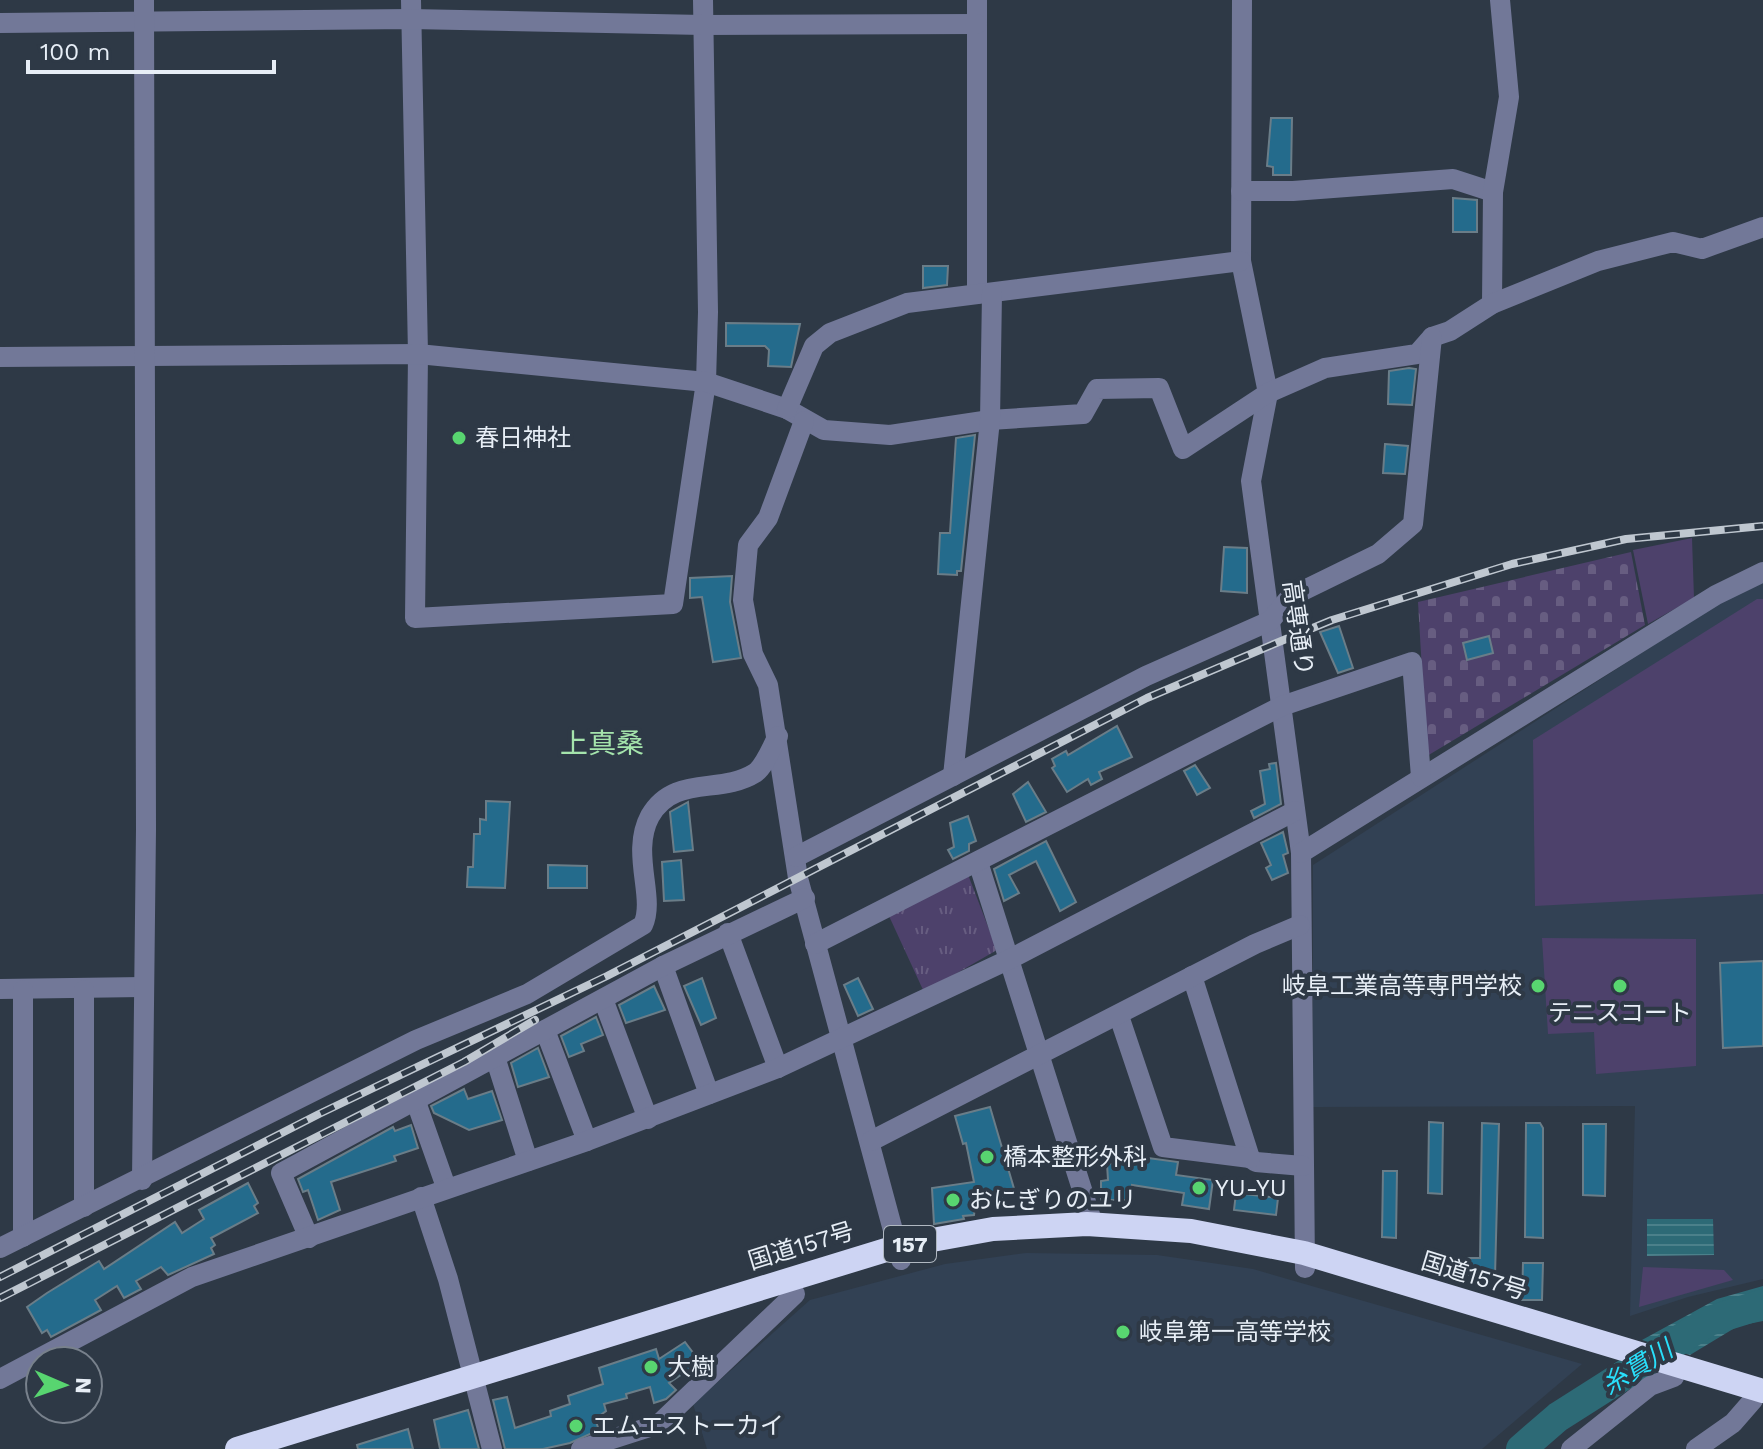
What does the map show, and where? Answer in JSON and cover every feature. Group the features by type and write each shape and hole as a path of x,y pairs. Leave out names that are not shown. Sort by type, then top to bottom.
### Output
{"highway":[{"name":"国道157号","path":"289,1449 474,1384 900,1253 993,1229 1093,1224 1191,1231 1304,1261 1760,1398"},
{"name":"国道157号","path":"237,1449 795,1294 900,1253 1087,1240 1191,1247 1304,1261"}],"street":[{"path":"142,1180 144,0"},
{"path":"411,9 418,354 415,618 673,604 706,382 708,312 703,0"},
{"path":"953,776 990,420 977,0"},
{"name":"高専通り","path":"1242,0 1241,261 1268,393 1251,481 1301,853 1304,1261"},
{"path":"1492,304 1493,192 1509,97 1500,0"},
{"path":"0,23 144,24 411,9 703,25 977,24"},
{"path":"1241,191 1293,191 1453,179 1493,192"},
{"path":"0,357 418,354 706,382 796,415 824,430 890,435 990,420 1083,414 1097,389 1159,388 1183,449 1268,393 1325,368 1417,354 1432,337 1450,331 1492,304 1598,261 1673,242 1702,249 1763,227"},
{"path":"900,1253 815,944 779,769 778,736 768,685 753,654 743,600 743,569 748,545 768,518 814,346 830,333 907,303 1241,261"},
{"path":"796,857 1146,676 1270,621 1290,597 1378,554 1413,524 1432,337"},
{"path":"1301,853 1716,595 1763,572"},
{"path":"815,944 1282,706 1412,662 1421,777"},
{"path":"0,1248 142,1180 416,1040 527,994 643,925 647,915 641,851 650,817 671,793 730,783 758,772 778,736"},
{"path":"0,1379 192,1277 446,1187 587,1141 648,1119 684,1101 778,1068 1010,959 1295,811"},
{"path":"978,862 1093,1224"},
{"path":"309,1238 281,1173 663,966 805,898"},
{"path":"871,1141 1192,976 1300,925"},
{"path":"728,933 778,1068"},
{"path":"663,966 709,1094"},
{"path":"1192,976 1250,1158"},
{"path":"0,989 143,987"},
{"path":"23,990 23,1237"},
{"path":"84,990 84,1207"},
{"path":"603,999 648,1119"},
{"path":"1119,1016 1163,1147 1303,1166"},
{"path":"545,1030 587,1141"},
{"path":"495,1057 528,1161"},
{"path":"415,1099 446,1187"},
{"path":"421,1197 448,1279 492,1449"},
{"path":"581,1449 659,1424 795,1294"},
{"path":"1571,1449 1650,1386 1677,1372"},
{"path":"1696,1449 1733,1423 1760,1398"}],"shaded area":[{"name":"岐阜工業高等専門学校","path":"1763,583 1763,1279 1688,1297 1630,1316 1635,1106 1313,1107 1313,865 1739,590"},
{"path":"1647,1219 1713,1219 1714,1255 1647,1256"},
{"name":"岐阜第一高等学校","path":"1026,1253 1157,1255 1253,1269 1582,1364 1482,1449 707,1449 693,1404 810,1300 945,1264"},
{"path":"1763,1286 1763,1321 1738,1326 1690,1355 1642,1340 1717,1299"}],"green space":[{"path":"1692,538 1694,598 1648,624 1633,550"},
{"path":"1631,552 1645,625 1427,756 1418,602"},
{"path":"1757,599 1763,599 1763,894 1535,906 1533,740"},
{"path":"967,872 997,950 924,992 889,916"},
{"name":"テニスコート","path":"1542,938 1696,939 1696,1066 1596,1074 1594,1032 1548,1034"},
{"path":"1643,1267 1724,1270 1733,1280 1639,1307"}],"building":[{"path":"1271,118 1292,118 1291,175 1273,175 1273,167 1267,166"},
{"path":"1453,198 1477,200 1477,232 1453,232"},
{"path":"923,266 948,266 947,285 923,288"},
{"path":"726,323 800,324 791,367 768,366 769,350 765,346 726,346"},
{"path":"1416,369 1412,405 1388,404 1389,371"},
{"path":"975,435 961,571 957,571 957,575 938,574 940,533 950,533 956,438"},
{"path":"1385,444 1408,446 1405,474 1383,473"},
{"path":"1224,547 1247,548 1247,593 1221,591"},
{"path":"732,576 730,602 741,658 713,662 702,597 690,598 690,578"},
{"path":"1339,626 1353,668 1338,673 1320,632"},
{"path":"1489,636 1493,653 1467,660 1463,643"},
{"path":"1117,726 1132,757 1099,772 1102,779 1091,785 1088,779 1067,792 1052,768 1055,766 1052,759 1066,751 1068,755"},
{"path":"1276,763 1281,804 1254,818 1251,811 1265,804 1260,771 1270,769 1269,764"},
{"path":"1195,765 1210,788 1197,795 1184,771"},
{"path":"1028,782 1046,812 1026,822 1013,794"},
{"path":"486,801 510,802 505,888 467,887 468,867 473,867 474,834 480,834 480,819 486,820"},
{"path":"688,802 693,850 674,852 670,812"},
{"path":"968,816 976,841 969,844 969,851 953,859 948,850 954,847 950,823"},
{"path":"1283,832 1288,853 1283,855 1288,873 1272,880 1266,868 1271,865 1261,843"},
{"path":"1046,841 1076,902 1060,911 1036,861 1009,875 1019,893 1004,901 994,869"},
{"path":"681,860 684,900 664,901 662,862"},
{"path":"548,865 587,866 587,888 548,888"},
{"path":"1763,961 1763,1046 1723,1048 1720,963"},
{"path":"702,978 716,1018 701,1025 684,986"},
{"path":"858,978 873,1009 858,1016 844,985"},
{"path":"654,986 665,1010 626,1023 619,1005"},
{"path":"596,1017 603,1035 581,1044 584,1051 569,1057 561,1036"},
{"path":"538,1048 549,1077 518,1087 511,1063"},
{"path":"464,1089 468,1099 492,1091 502,1120 469,1130 434,1113 431,1106"},
{"name":"橋本整形外科","path":"990,1107 1015,1192 975,1207 974,1215 963,1216 964,1219 934,1224 932,1188 974,1182 966,1143 963,1144 955,1116"},
{"path":"1429,1122 1443,1123 1442,1194 1428,1193"},
{"path":"1482,1123 1499,1124 1495,1276 1467,1275 1467,1258 1480,1258"},
{"path":"1526,1123 1540,1123 1543,1128 1543,1238 1525,1237"},
{"path":"1583,1124 1606,1124 1605,1196 1583,1195"},
{"path":"411,1125 418,1148 394,1156 396,1161 331,1182 340,1210 318,1220 308,1190 303,1192 298,1179 393,1127 395,1131"},
{"path":"1148,1158 1178,1162 1176,1175 1213,1180 1209,1209 1182,1205 1184,1193 1132,1185 1132,1200 1101,1200 1101,1181 1108,1180 1107,1164"},
{"path":"1383,1171 1397,1171 1396,1238 1382,1237"},
{"path":"248,1183 258,1203 254,1206 258,1213 211,1238 215,1245 211,1248 214,1254 168,1275 161,1267 136,1281 141,1289 124,1298 117,1286 95,1300 101,1310 51,1337 47,1330 42,1333 27,1307 99,1261 104,1269 175,1222 182,1233 204,1219 199,1210"},
{"path":"1236,1193 1278,1198 1276,1215 1234,1210"},
{"path":"1523,1263 1543,1263 1542,1300 1522,1300"},
{"path":"685,1342 700,1362 669,1383 676,1390 666,1399 654,1403 650,1387 626,1394 627,1398 604,1404 606,1411 595,1419 599,1430 570,1443 543,1449 505,1449 493,1400 507,1397 515,1428 551,1416 550,1411 570,1404 568,1396 603,1384 599,1368 656,1349 659,1359"},
{"path":"468,1410 479,1449 440,1449 434,1420"},
{"path":"408,1429 413,1449 358,1449 357,1445"}],"waterway":[{"name":"糸貫川","path":"1521,1449 1558,1417 1709,1321 1763,1304"}],"railway":[{"path":"0,1277 319,1114 607,976 1147,698 1332,620 1512,564 1626,539 1763,526"},
{"path":"0,1298 464,1062 535,1020"}],"place":[{"name":"春日神社","path":"459,438"},
{"name":"岐阜工業高等専門学校","path":"1538,986"},
{"name":"テニスコート","path":"1620,986"},
{"name":"橋本整形外科","path":"987,1157"},
{"name":"YU-YU","path":"1199,1188"},
{"name":"おにぎりのユリ","path":"953,1200"},
{"name":"岐阜第一高等学校","path":"1123,1332"},
{"name":"大樹","path":"651,1367"},
{"name":"エムエストーカイ","path":"576,1426"}],"district":[{"name":"上真桑","path":"602,743"}]}
